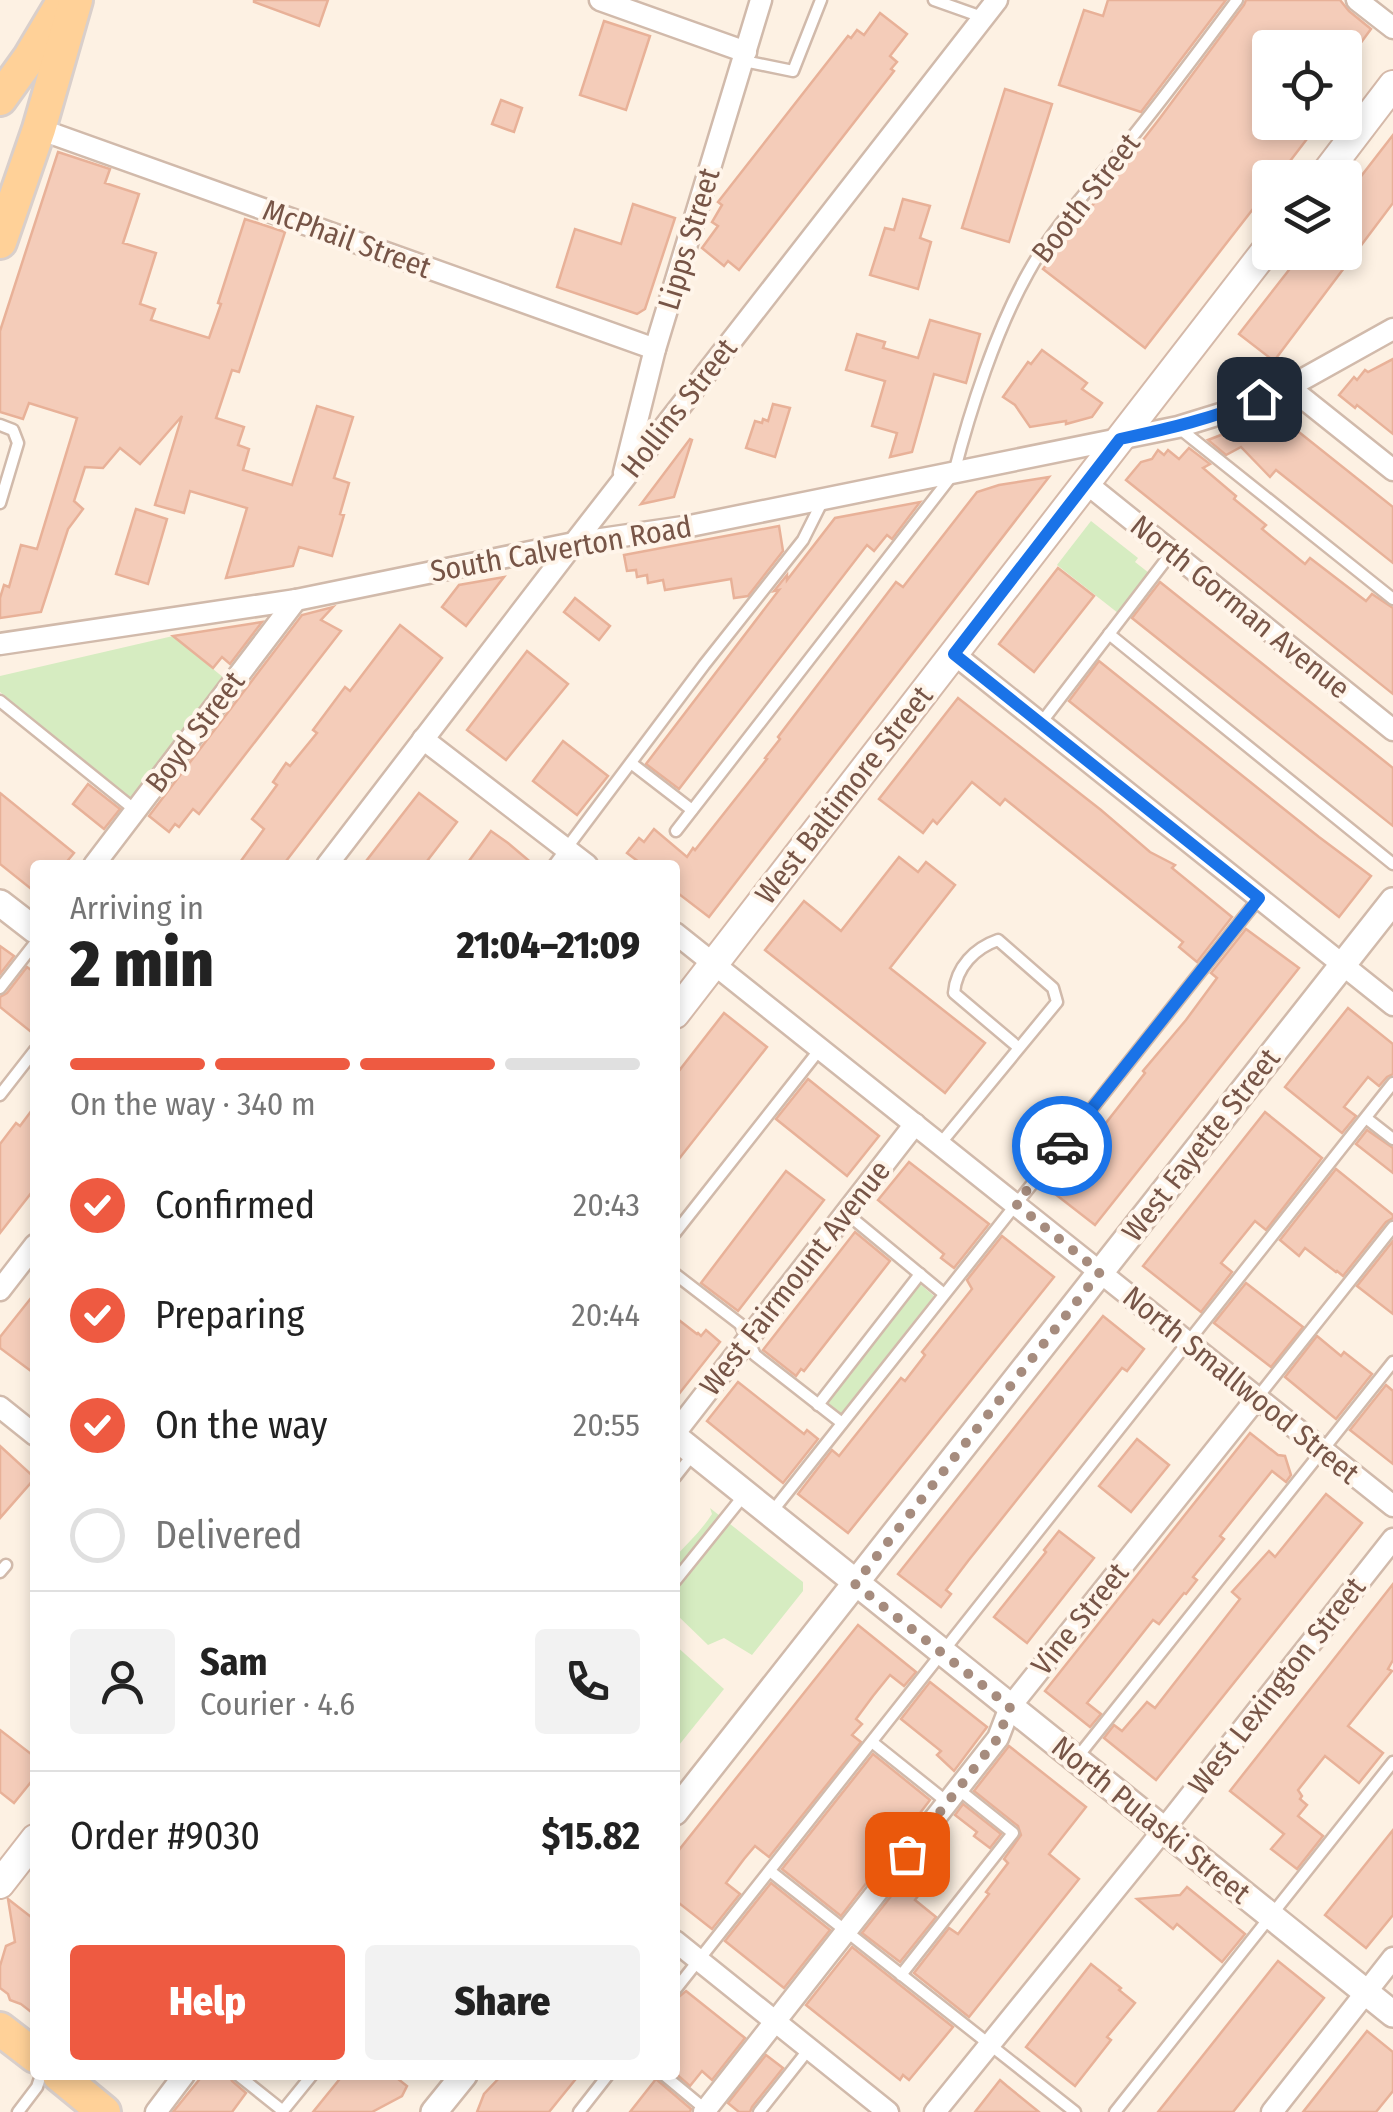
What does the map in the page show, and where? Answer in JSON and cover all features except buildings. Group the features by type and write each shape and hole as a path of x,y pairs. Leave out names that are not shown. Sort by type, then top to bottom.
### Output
{"main road":[{"path":"0,99 64,0"},
{"path":"0,242 39,129 76,0"},
{"path":"1336,160 1393,85"},
{"name":"West Baltimore Street","path":"680,1007 1252,268"},
{"path":"0,1884 30,1845"},
{"path":"0,2029 30,2052"},
{"path":"64,2080 104,2112"}],"street":[{"path":"600,0 745,56"},
{"name":"Lipps Street","path":"622,480 655,350 761,0"},
{"name":"Hollins Street","path":"330,860 997,0"},
{"path":"1358,0 1393,28"},
{"name":"McPhail Street","path":"39,129 655,350"},
{"name":"South Calverton Road","path":"0,644 296,600 1178,428 1289,386 1390,335"},
{"path":"1289,386 1393,470"},
{"name":"North Gorman Avenue","path":"1086,483 1393,730"},
{"name":"Boyd Street","path":"98,860 296,600"},
{"path":"954,654 1393,1005"},
{"path":"423,739 560,857"},
{"name":"West Fayette Street","path":"680,1806 1393,901"},
{"path":"0,902 30,926"},
{"name":"North Smallwood Street","path":"680,937 1393,1506"},
{"name":"West Fairmount Avenue","path":"682,1441 747,1340 915,1124"},
{"path":"0,1290 30,1251"},
{"name":"Vine Street","path":"705,2111 998,1738 1010,1707 1257,1398"},
{"path":"0,1407 30,1430"},
{"name":"North Pulaski Street","path":"682,1441 1393,2014"},
{"name":"West Lexington Street","path":"935,2112 1393,1539"},
{"path":"680,1945 888,2112"},
{"path":"1272,2112 1393,1958"},
{"path":"156,2112 180,2080"},
{"path":"434,2112 460,2080"}],"lane":[{"path":"745,56 793,72 822,0"},
{"path":"934,0 984,18"},
{"name":"Booth Street","path":"954,473 964,433 1004,323 1028,272 1056,230 1171,90 1237,0"},
{"path":"0,426 13,430 18,442 0,503"},
{"path":"1178,428 1393,599"},
{"path":"676,832 954,473"},
{"path":"560,857 803,540 824,499"},
{"path":"1041,724 1172,552"},
{"path":"1109,634 1393,864"},
{"path":"0,701 136,810"},
{"path":"631,763 692,810"},
{"path":"770,1514 1259,898"},
{"path":"940,1144 1057,1002 1053,988 998,940 984,945 968,959 955,978 954,993 1019,1048"},
{"path":"0,988 30,949"},
{"path":"680,1228 820,1048"},
{"path":"0,1095 30,1056"},
{"path":"680,1984 1393,1083"},
{"path":"1366,1118 1393,1139"},
{"path":"846,1213 944,1294"},
{"name":"Vine Street","path":"1257,1398 1393,1228"},
{"path":"818,1405 920,1274"},
{"path":"680,1278 740,1324 755,1355 842,1423"},
{"path":"1076,1760 1393,1362"},
{"path":"680,1575 746,1493"},
{"path":"680,1558 688,1565"},
{"path":"872,1742 1013,1833 901,1975"},
{"path":"1116,2112 1393,1762"},
{"path":"770,1871 1075,2112"},
{"path":"760,2112 810,2049"},
{"path":"18,2112 39,2080"},
{"path":"244,2080 282,2112 308,2080"},
{"path":"579,2112 604,2080"},
{"path":"670,2080 705,2111"}],"green space":[{"path":"1091,521 1138,558 1135,562 1149,573 1118,613 1057,565"},
{"path":"173,636 224,678 131,798 0,692 0,676"},
{"path":"920,1284 934,1296 839,1416 825,1404"},
{"path":"710,1508 803,1582 803,1591 752,1655 724,1638 708,1645 680,1618 680,1552 712,1514"},
{"path":"680,1649 724,1689 680,1744"}],"way so far":[{"path":"907,1854 998,1738 1010,1707 855,1584 1100,1272 1016,1204 1062,1146"}],"route":[{"path":"1062,1146 1259,898 954,654 1120,439 1178,428 1259,399"}]}
